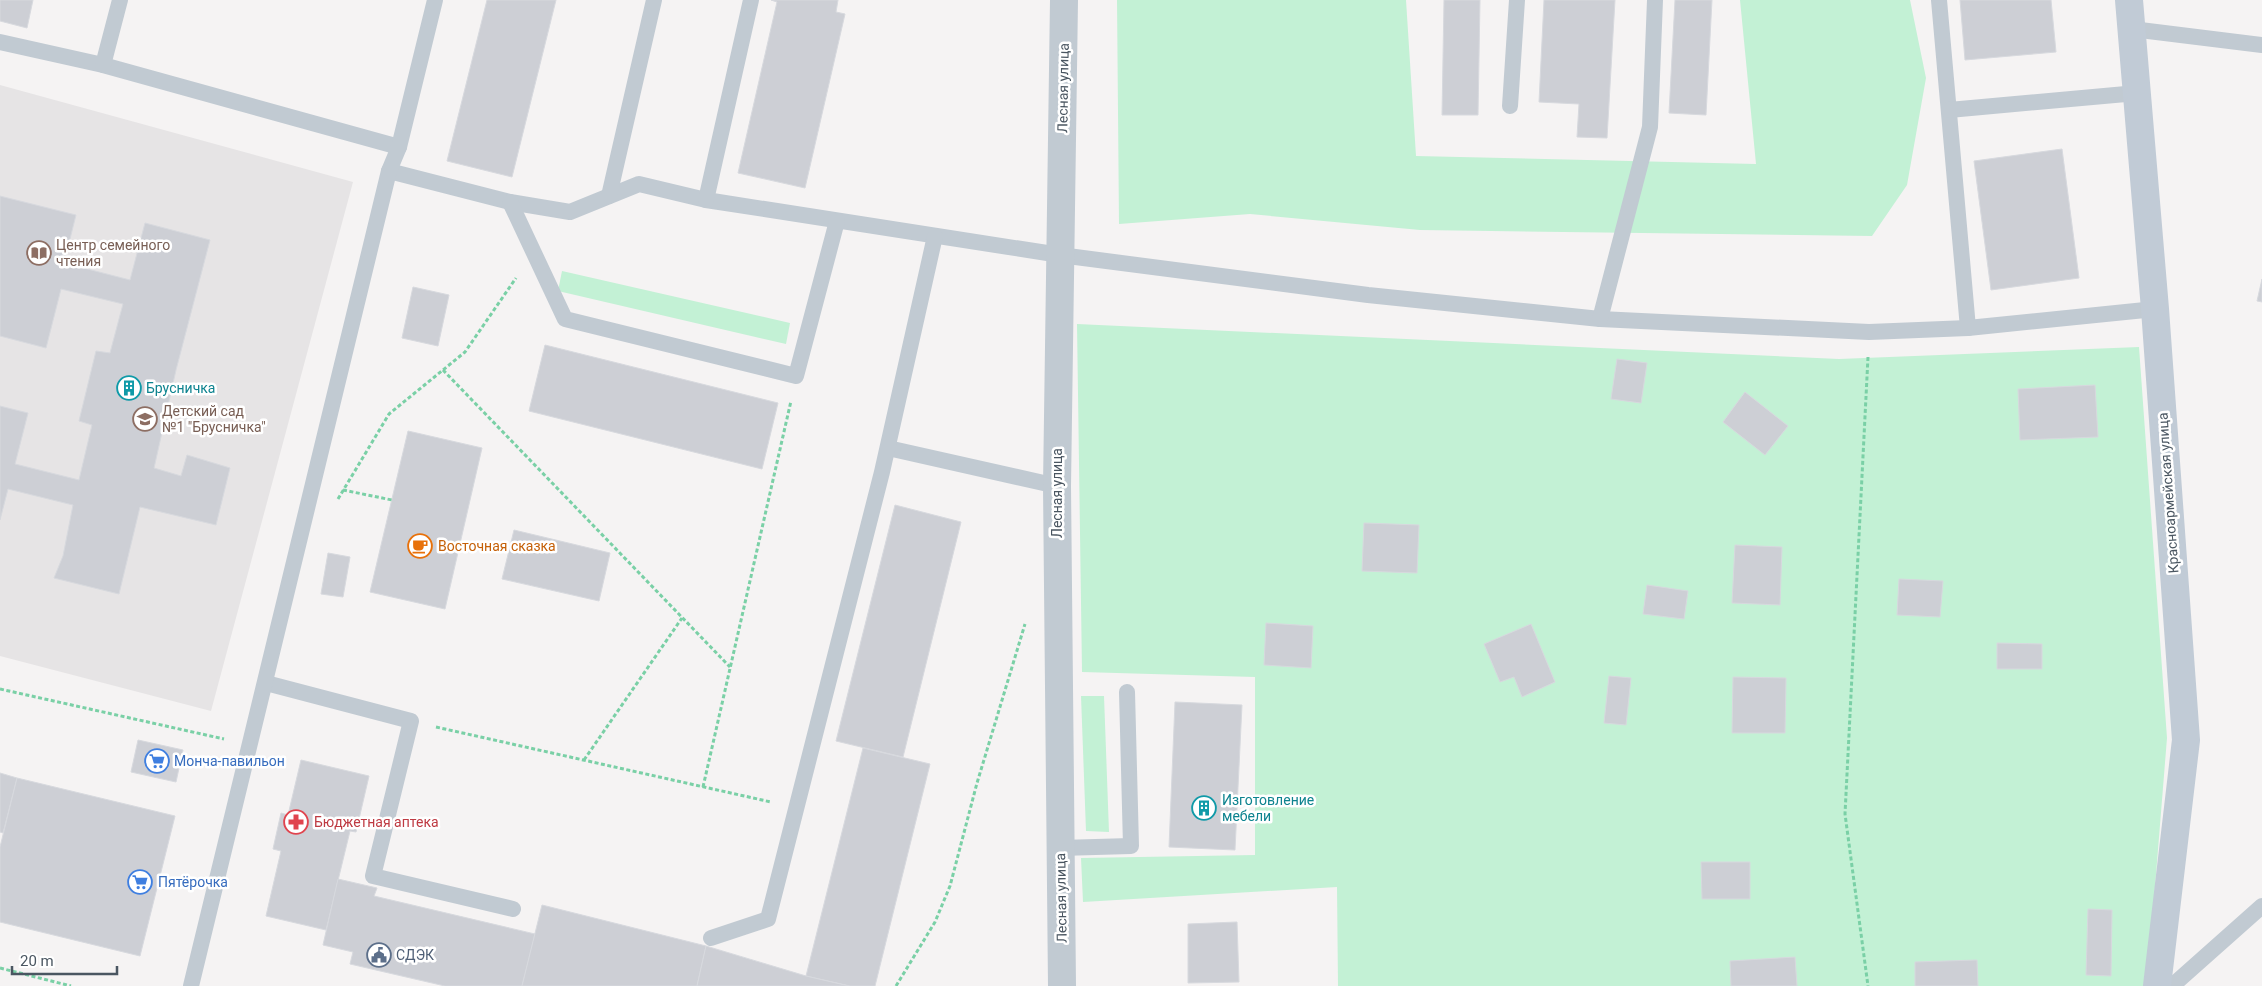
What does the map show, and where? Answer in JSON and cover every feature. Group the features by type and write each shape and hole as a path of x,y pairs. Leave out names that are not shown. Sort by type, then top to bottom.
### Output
{"street":[{"name":"Лесная улица","path":"1062,986 1057,486 1064,0"},
{"name":"Красноармейская улица","path":"2129,0 2155,309 2186,740 2157,986"}],"lane":[{"path":"103,65 120,0"},
{"path":"191,986 389,171 399,147 435,0"},
{"path":"609,196 654,0"},
{"path":"706,200 751,0"},
{"path":"1510,106 1517,0"},
{"path":"1600,318 1650,127 1655,0"},
{"path":"1939,0 1968,328"},
{"path":"2132,28 2262,45"},
{"path":"0,42 103,65 399,147"},
{"path":"1949,110 2137,93"},
{"path":"389,171 510,202 570,212 639,184 706,200 1060,255 1359,294 1600,318 1869,332 1968,328 2155,309"},
{"path":"510,202 565,320 796,376 837,221"},
{"path":"711,938 768,919 888,448 935,236"},
{"path":"888,448 1057,486"},
{"path":"266,683 411,721 373,876 512,910"},
{"path":"1060,848 1131,846 1128,692"},
{"path":"2172,986 2262,906"}],"path":[{"path":"334,505 389,414 465,352 534,253"},
{"path":"1868,986 1845,814 1869,332"},
{"path":"443,370 730,668"},
{"path":"703,786 796,376"},
{"path":"343,490 392,500"},
{"path":"584,760 682,618"},
{"path":"896,986 935,922 950,886 980,774 1026,619"},
{"path":"0,689 250,745"},
{"path":"411,721 796,807"},
{"path":"0,968 72,986"}],"shaded area":[{"name":"Детский сад №1 \"Брусничка\"","path":"0,85 353,182 211,711 0,656"}],"green space":[{"path":"1117,0 1406,0 1416,156 1756,164 1740,0 1910,0 1926,78 1907,185 1872,236 1420,230 1250,214 1119,224"},
{"path":"562,271 790,323 786,344 558,291"},
{"path":"1077,324 1839,359 2139,347 2167,738 2147,986 1338,986 1337,887 1083,902 1081,858 1255,855 1255,677 1082,672"},
{"path":"1081,696 1104,696 1109,832 1086,831"}],"building":[{"path":"0,0 33,0 27,28 0,21"},
{"path":"487,0 556,0 512,177 447,161"},
{"path":"771,0 838,0 836,12 845,14 805,188 738,173 777,2"},
{"path":"1444,0 1480,0 1478,115 1442,115"},
{"path":"1544,0 1615,0 1607,138 1577,137 1579,104 1539,102"},
{"path":"1675,0 1712,0 1706,115 1669,113"},
{"path":"1960,0 2051,0 2056,52 1965,60"},
{"path":"2062,149 2079,278 1991,290 1974,161"},
{"name":"Брусничка","path":"0,196 76,215 64,263 130,280 145,223 210,240 176,370 154,468 181,476 187,455 230,468 216,525 140,507 119,594 54,578 63,556 73,505 8,489 0,520 0,406 28,413 15,464 79,480 92,425 79,421 96,351 110,353 123,304 61,289 46,348 0,336"},
{"path":"2262,279 2262,302 2257,301"},
{"path":"413,287 449,295 438,346 402,338"},
{"path":"545,345 778,403 762,469 529,411"},
{"path":"1617,359 1647,363 1641,403 1611,399"},
{"path":"2095,385 2098,437 2020,440 2018,389"},
{"path":"1745,392 1788,426 1765,455 1723,422"},
{"name":"Восточная сказка","path":"408,431 482,448 445,609 370,592"},
{"path":"895,505 961,522 903,757 836,741"},
{"path":"1364,523 1419,525 1417,573 1362,571"},
{"path":"514,530 610,553 599,601 502,579"},
{"path":"1735,545 1782,547 1780,605 1732,603"},
{"path":"328,553 350,557 343,597 321,594"},
{"path":"1899,579 1943,581 1940,617 1897,615"},
{"path":"1647,585 1688,591 1684,619 1643,614"},
{"path":"1266,623 1313,626 1311,668 1264,665"},
{"path":"1531,624 1555,682 1522,697 1514,677 1500,682 1484,644"},
{"path":"1997,643 2042,644 2042,669 1997,669"},
{"path":"1609,676 1631,678 1626,725 1604,723"},
{"path":"1733,677 1786,678 1785,733 1732,733"},
{"name":"Изготовление мебели","path":"1175,702 1242,705 1235,850 1169,847"},
{"name":"Монча-павильон","path":"138,740 183,750 176,782 131,772"},
{"path":"863,748 930,764 875,986 850,986 806,976"},
{"path":"301,760 369,776 356,832 350,831 326,930 266,916 281,851 273,849 281,813 288,815"},
{"path":"0,773 17,778 3,833 0,832"},
{"path":"17,778 175,816 140,956 0,922 0,847"},
{"path":"1701,862 1750,862 1750,899 1702,899"},
{"path":"338,879 377,888 374,896 535,934 522,986 445,986 350,964 353,952 323,945"},
{"path":"542,905 706,946 697,986 522,986"},
{"path":"2088,909 2112,910 2111,976 2086,975"},
{"path":"1237,922 1239,982 1188,983 1188,924"},
{"path":"706,946 806,976 849,986 697,986"},
{"path":"1795,957 1797,986 1731,986 1730,961"},
{"path":"1977,960 1978,986 1915,986 1915,962"}],"place":[{"name":"Центр семейного чтения","path":"39,253"},
{"name":"Брусничка","path":"129,388"},
{"name":"Детский сад №1 \"Брусничка\"","path":"145,419"},
{"name":"Восточная сказка","path":"420,546"},
{"name":"Монча-павильон","path":"157,761"},
{"name":"Изготовление мебели","path":"1204,808"},
{"name":"Бюджетная аптека","path":"296,822"},
{"name":"Пятёрочка","path":"140,882"},
{"name":"СДЭК","path":"379,955"}]}
